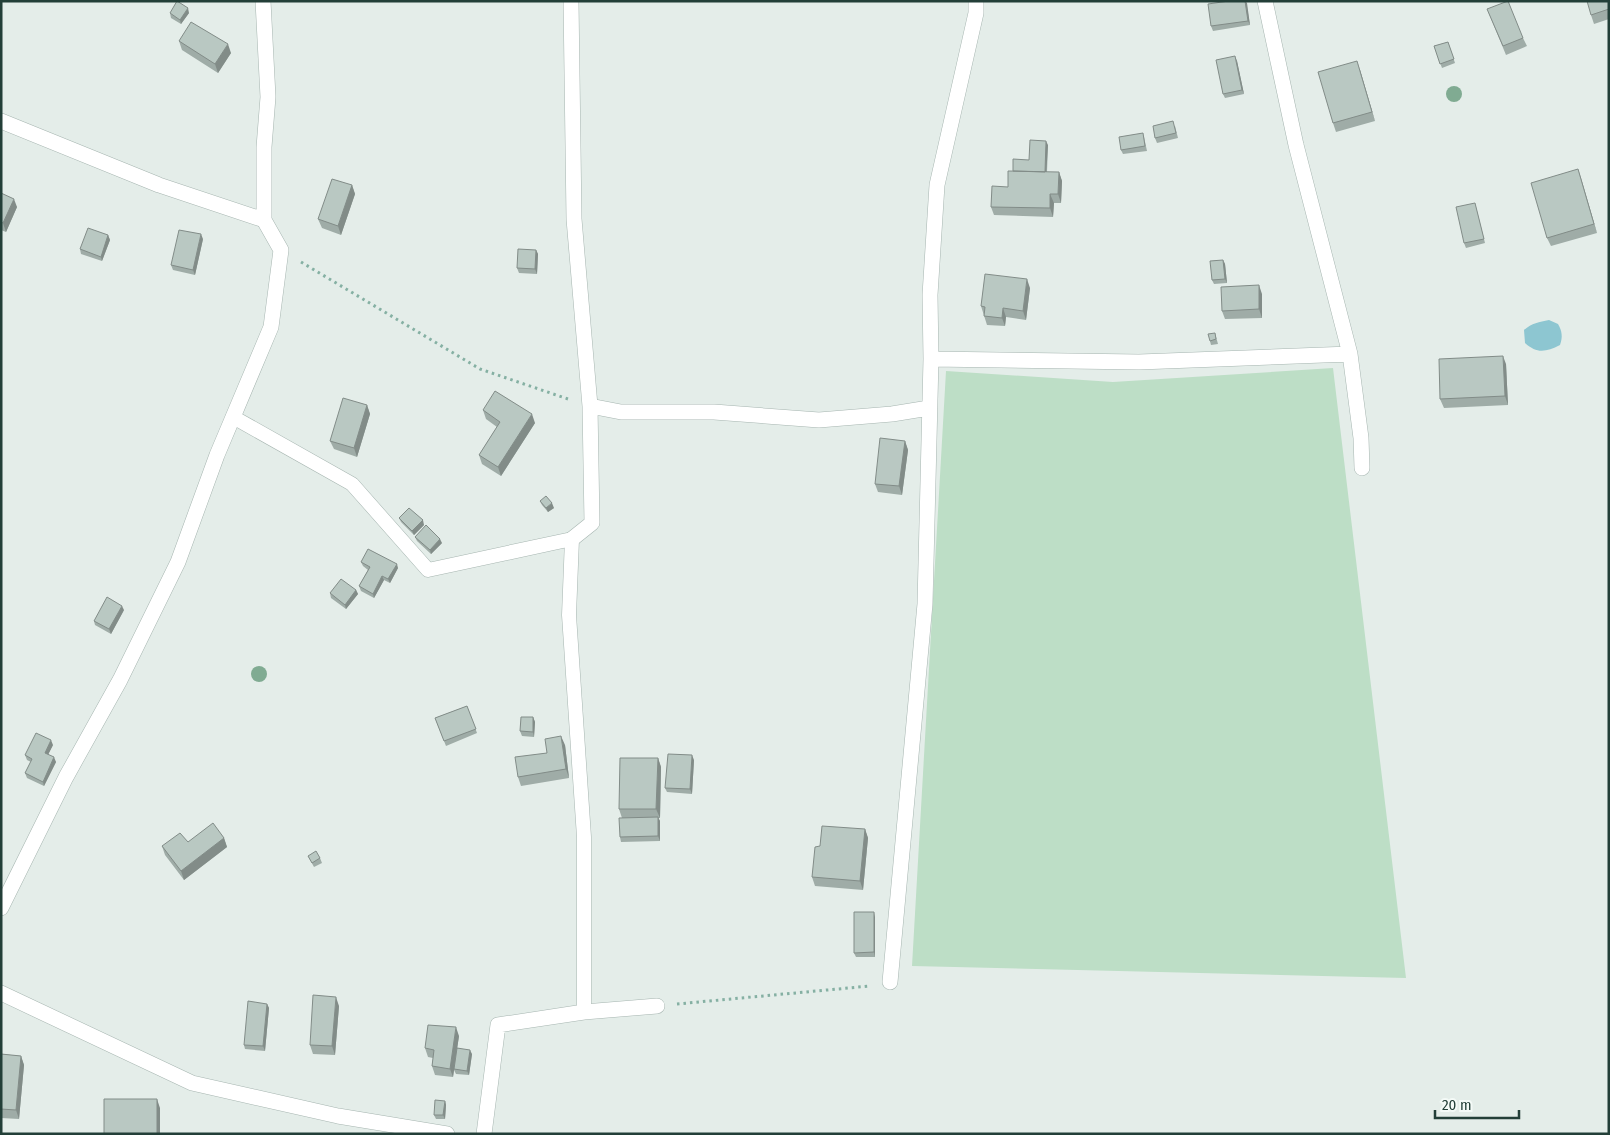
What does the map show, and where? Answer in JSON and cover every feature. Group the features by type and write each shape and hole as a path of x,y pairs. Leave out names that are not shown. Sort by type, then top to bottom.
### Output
{"street":[{"path":"1,908 66,777 120,680 178,562 217,455 271,327 281,250 264,220 264,147 268,97 263,1"},
{"path":"571,1 574,219 590,406 592,523 572,539"},
{"path":"890,982 926,604 931,359 930,295 937,185 976,13 976,1"},
{"path":"1265,1 1296,146 1350,354 1361,438 1362,468"},
{"path":"1,121 159,185 264,220"},
{"path":"931,359 1139,362 1350,354"},
{"path":"590,406 621,412 714,412 819,420 892,414 930,408"},
{"path":"1,993 192,1083 338,1116 447,1134"},
{"path":"484,1134 498,1025 584,1012 657,1006"}],"lane":[{"path":"233,417 352,484 428,570 572,539 569,615 584,838 584,1012"}],"path":[{"path":"281,250 480,369 590,406"},
{"path":"657,1006 869,986 890,982"}],"green space":[{"path":"1333,368 1406,978 912,966 946,371 1113,382"}],"water":[{"path":"1549,320 1558,324 1562,337 1560,345 1542,351 1529,347 1525,343 1524,330 1533,324"}],"building":[{"path":"177,1 188,8 180,20 170,13"},
{"path":"1245,1 1248,21 1211,26 1208,4"},
{"path":"1508,1 1523,38 1503,46 1487,9"},
{"path":"1587,1 1609,1 1609,9 1591,15"},
{"path":"191,22 228,44 215,64 179,41"},
{"path":"1448,42 1454,59 1440,64 1434,46"},
{"path":"1235,56 1242,90 1223,94 1216,60"},
{"path":"1357,61 1372,112 1333,123 1318,72"},
{"path":"1173,121 1176,133 1155,138 1153,126"},
{"path":"1143,133 1145,146 1121,150 1119,137"},
{"path":"1030,140 1046,141 1045,172 1013,171 1013,159 1029,160"},
{"path":"1578,169 1594,224 1547,238 1531,183"},
{"path":"1008,171 1059,172 1058,194 1050,194 1050,208 991,207 992,186 1008,187"},
{"path":"332,179 352,185 338,226 318,219"},
{"path":"1,193 14,199 3,223 1,222"},
{"path":"1475,203 1484,239 1464,243 1456,207"},
{"path":"88,228 108,235 101,257 80,249"},
{"path":"179,230 201,234 193,270 171,265"},
{"path":"518,249 536,250 535,269 517,268"},
{"path":"1223,260 1225,279 1212,280 1210,261"},
{"path":"985,274 1027,279 1023,311 1003,308 1002,318 984,316 985,307 981,306"},
{"path":"1259,285 1259,309 1222,311 1221,287"},
{"path":"1215,333 1216,339 1210,341 1208,334"},
{"path":"1503,356 1505,396 1440,399 1439,359"},
{"path":"495,391 532,414 498,467 479,455 500,422 483,410"},
{"path":"343,398 367,405 354,448 330,441"},
{"path":"880,438 905,441 899,486 875,484"},
{"path":"546,496 552,503 546,508 540,501"},
{"path":"409,508 423,520 412,531 399,518"},
{"path":"426,525 440,539 430,550 415,537"},
{"path":"368,549 397,564 388,579 382,576 373,594 359,586 370,567 361,562"},
{"path":"341,579 356,590 345,605 330,593"},
{"path":"107,597 122,606 109,629 94,621"},
{"path":"467,706 476,729 444,741 435,718"},
{"path":"521,717 533,717 533,732 520,731"},
{"path":"36,733 51,740 45,753 54,757 43,782 25,773 32,759 25,755"},
{"path":"561,736 566,769 518,777 515,757 547,753 545,739"},
{"path":"668,754 692,755 690,789 665,788"},
{"path":"620,758 658,758 656,809 619,809"},
{"path":"658,817 658,836 620,837 619,818"},
{"path":"213,823 224,838 181,871 162,846 180,833 188,842"},
{"path":"822,826 865,829 860,881 812,877 815,847 820,846"},
{"path":"316,851 320,858 312,863 308,856"},
{"path":"854,912 874,912 874,952 854,953"},
{"path":"313,995 336,997 332,1046 310,1045"},
{"path":"248,1001 267,1004 263,1046 244,1045"},
{"path":"428,1025 456,1027 450,1069 432,1066 434,1050 425,1048"},
{"path":"457,1048 470,1050 467,1071 454,1069"},
{"path":"1,1054 21,1056 16,1110 1,1109"},
{"path":"104,1099 157,1099 157,1134 104,1134"},
{"path":"435,1100 445,1101 443,1115 434,1115"}]}
